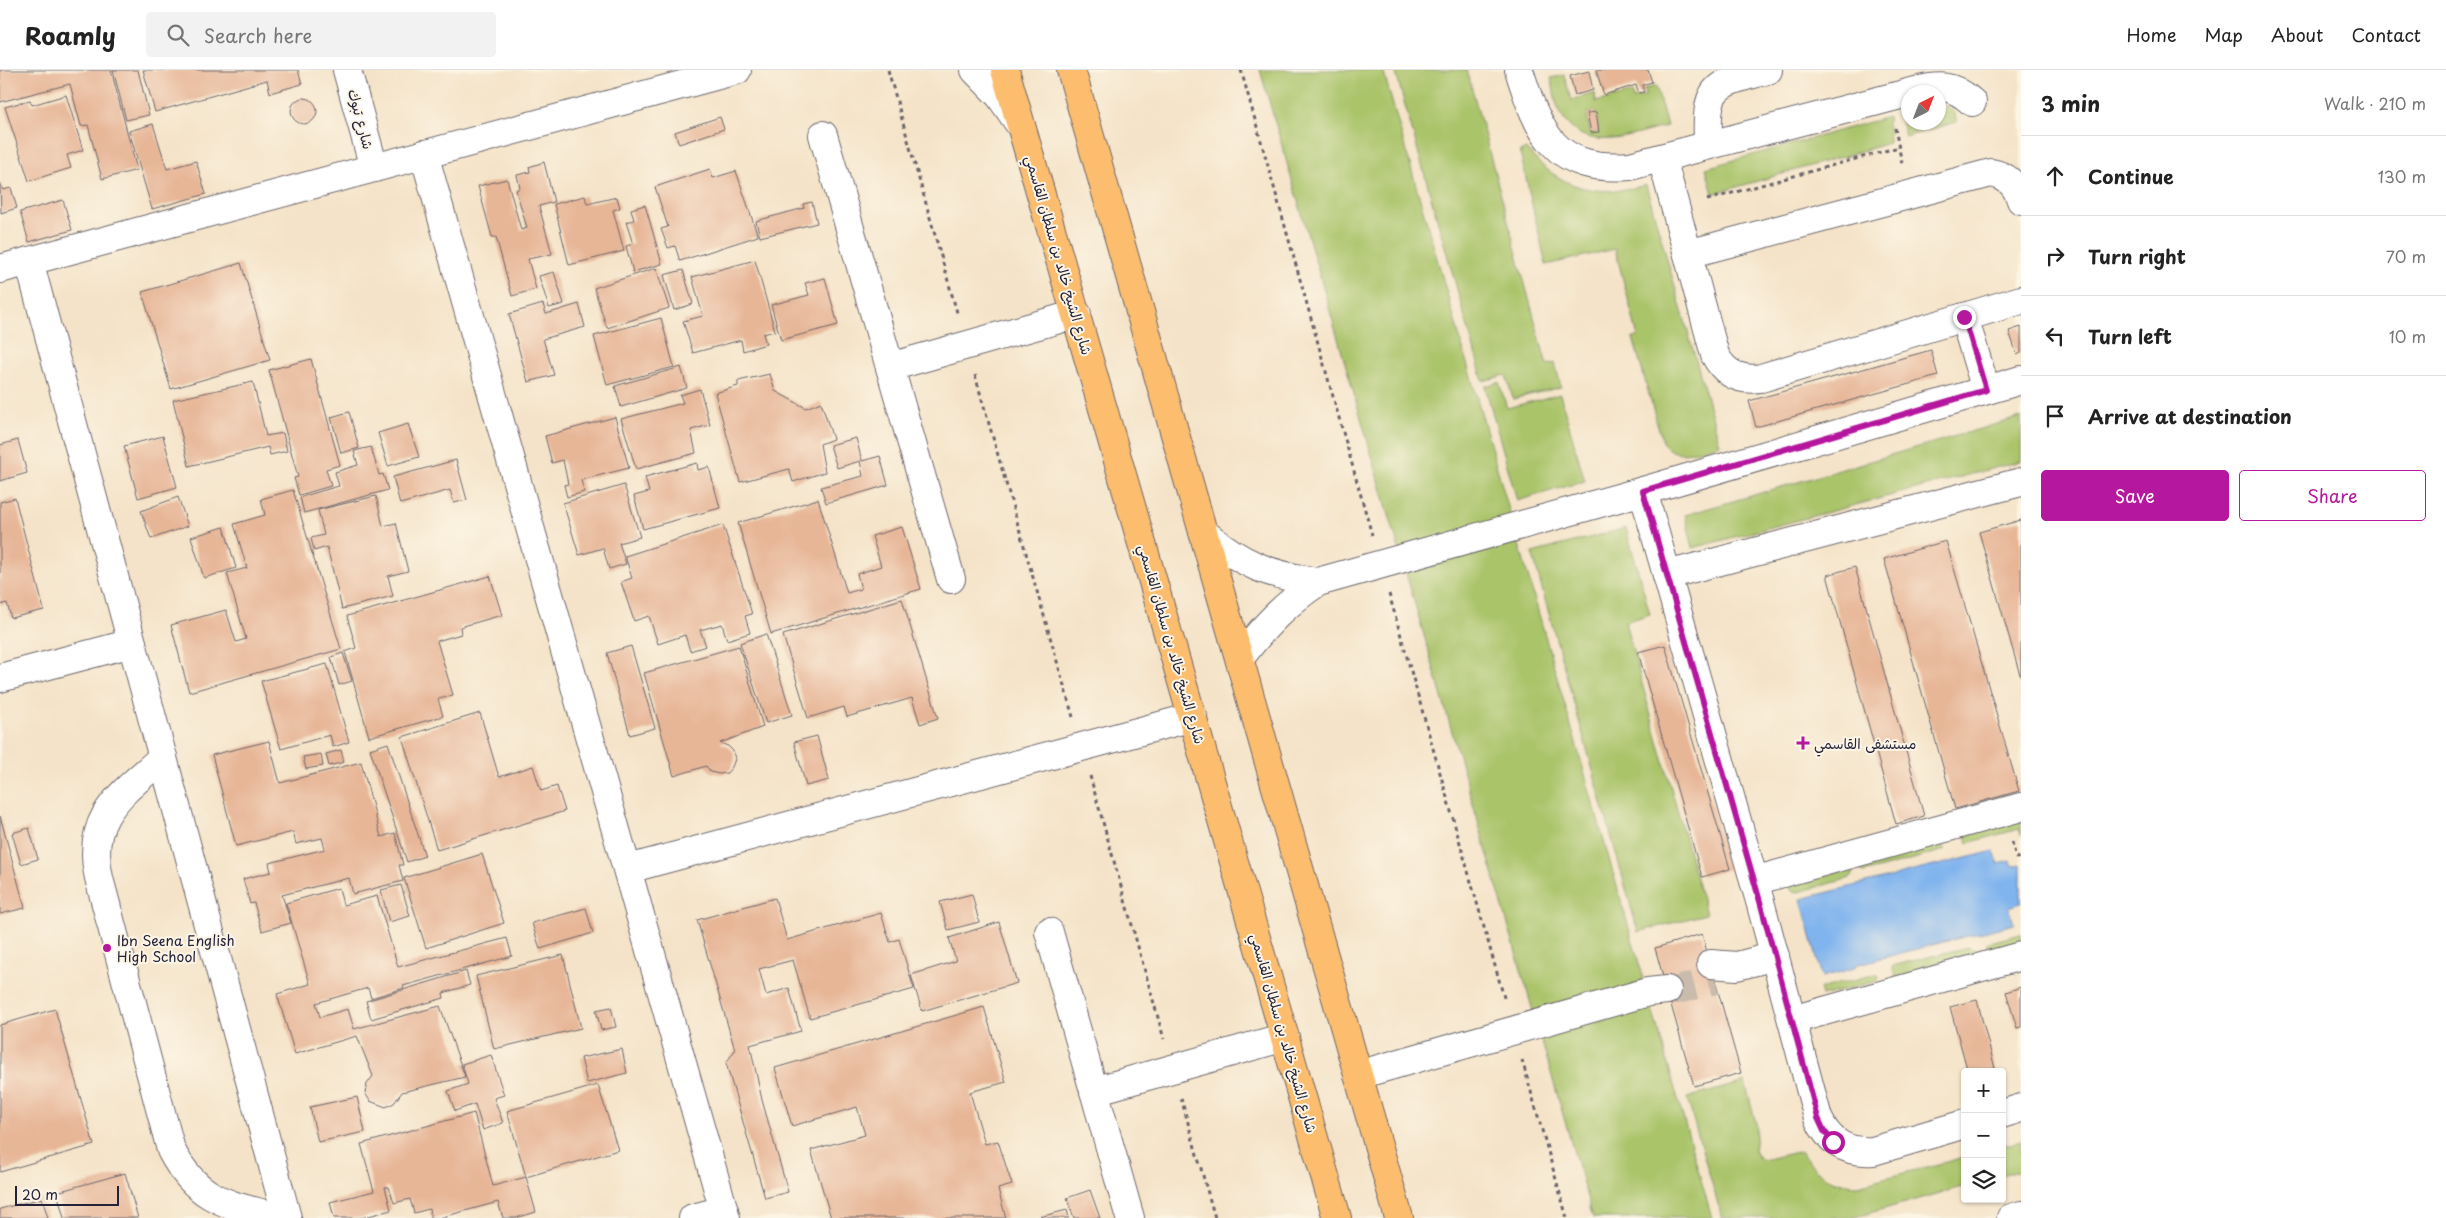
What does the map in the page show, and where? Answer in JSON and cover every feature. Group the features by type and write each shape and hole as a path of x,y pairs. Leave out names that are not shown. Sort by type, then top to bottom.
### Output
{"main road":[{"name":"شارع الشيخ خالد بن سلطان القاسمي","path":"1005,70 1337,1218"},
{"path":"1071,70 1398,1218"}],"street":[{"name":"شارع تبوك","path":"347,70 374,168"},
{"path":"0,269 374,168 704,74 737,70"},
{"path":"975,70 1000,96 1021,126"},
{"path":"1520,70 1534,116 1545,136 1562,152 1583,163 1606,168 1630,166 1901,96"},
{"path":"1708,145 1707,111 1710,99 1718,88 1728,81 1768,70"},
{"path":"1925,85 1941,78 1972,102"},
{"path":"824,135 950,579"},
{"path":"424,154 725,1214 693,1218"},
{"path":"1662,158 1715,355 1720,365 1739,378 1761,378 2021,300"},
{"path":"1688,254 1990,173 2008,178 2014,185 2021,200"},
{"path":"29,261 287,1218"},
{"path":"890,367 1077,314"},
{"path":"1964,317 1986,390"},
{"path":"1240,658 1275,616 1295,598 1318,582 1643,491 2021,380"},
{"path":"1667,575 2021,482"},
{"path":"1643,491 1775,956 1818,1118 1824,1131 1833,1142 1859,1152 1873,1151 1961,1125"},
{"path":"1203,532 1228,552 1256,568 1286,578 1318,582"},
{"path":"0,678 132,643"},
{"path":"628,869 1193,717"},
{"path":"163,756 126,791 102,821 95,839 94,859 171,1150 182,1170 197,1187 216,1200 280,1218"},
{"path":"1754,882 2021,807"},
{"path":"1049,932 1130,1218"},
{"path":"1721,970 1775,956"},
{"path":"1792,1020 2021,956"},
{"path":"1358,1075 1662,987"},
{"path":"1094,1091 1285,1037"},
{"path":"2005,1113 2021,1108"},
{"path":"2011,1218 2021,1215"}],"path":[{"path":"888,70 1215,1218"},
{"path":"1241,70 1380,566 1567,1218"},
{"path":"1901,121 1899,147 1908,195"},
{"path":"1676,208 1899,147"}],"green space":[{"path":"1260,70 1383,70 1712,1218 1593,1218"},
{"path":"1395,70 1467,70 1547,365 1555,363 1561,387 1513,399 1506,375 1483,381"},
{"path":"1564,75 1571,100 1595,93 1596,102 1632,93 1633,99 1645,96 1644,89 1656,86 1667,126 1639,134 1610,139 1596,139 1583,135 1571,128 1561,115 1551,78","holes":["1596,112 1599,132 1590,133 1587,113"]},
{"path":"1946,106 1951,109 1957,122 1946,125"},
{"path":"1888,117 1889,143 1713,194 1706,168"},
{"path":"1903,130 1929,130 1905,137"},
{"path":"1526,149 1552,173 1580,187 1595,190 1611,190 1646,185 1720,444 1697,451 1682,453 1675,452 1663,444 1633,338 1638,337 1615,249 1546,265 1520,152"},
{"path":"1499,382 1507,408 1560,394 1585,481 1517,501 1485,386"},
{"path":"2021,417 2021,461 1693,548 1685,515"},
{"path":"1626,528 1650,614 1625,622 1706,914 1638,932 1532,553"},
{"path":"2021,819 2021,835 2019,829 1968,843 1966,835"},
{"path":"1944,841 1945,850 1864,873 1861,871 1862,865"},
{"path":"1848,869 1854,873 1851,878 1794,893 1790,889 1793,884"},
{"path":"2021,934 2021,943 1988,952 1986,943"},
{"path":"1968,947 1975,950 1974,957 1896,978 1892,966"},
{"path":"1876,974 1880,977 1877,981 1822,996 1820,989"},
{"path":"1745,1082 1757,1127 1754,1151 1763,1160 1801,1151 1806,1159 1825,1176 1832,1180 1858,1185 1961,1158 1961,1187 1852,1218 1722,1218 1687,1098"},
{"path":"2021,1141 2021,1170 2006,1175 2006,1158 2006,1145"}],"water":[{"path":"1994,851 1998,864 2011,861 2013,866 2021,864 2021,903 2009,907 2014,924 1855,965 1855,968 1822,977 1801,899"}],"building":[{"path":"0,70 111,70 137,170 102,179 88,125 81,126 70,84 0,102"},
{"path":"113,70 138,70 149,115 126,120"},
{"path":"143,70 298,70 302,84 270,93 267,80 155,112"},
{"path":"1596,70 1648,70 1652,82 1642,85 1644,92 1639,93 1636,85 1604,95"},
{"path":"1589,71 1593,90 1575,95 1570,76"},
{"path":"66,95 83,150 67,155 71,168 29,181 5,107 30,100 32,105"},
{"path":"304,98 313,102 317,111 313,120 304,124 295,120 291,111 295,102"},
{"path":"1596,112 1599,132 1591,133 1587,113"},
{"path":"720,117 724,129 679,144 675,132"},
{"path":"153,124 167,169 196,161 206,194 152,209 129,131"},
{"path":"544,162 554,202 539,206 552,254 528,259 536,289 512,296 496,237 492,237 478,186 507,179 521,230 527,228 516,190 520,188 517,175 530,172 529,167"},
{"path":"710,169 713,178 736,171 758,236 680,261 675,246 668,248 661,229 668,227 655,187"},
{"path":"0,182 3,190 11,188 17,208 1,213"},
{"path":"585,196 587,204 617,197 620,208 613,210 624,251 569,265 554,204"},
{"path":"63,200 72,230 29,242 20,212"},
{"path":"812,202 817,223 760,237 756,221 804,208 803,204"},
{"path":"645,205 662,264 633,272 626,246 633,244 626,222 634,220 631,209"},
{"path":"755,260 775,331 763,334 766,344 743,351 741,340 693,353 683,321 703,316 692,277"},
{"path":"241,263 270,360 171,389 142,292"},
{"path":"656,268 669,308 607,328 594,288"},
{"path":"683,270 693,304 674,310 664,275"},
{"path":"554,272 564,304 549,308 539,276"},
{"path":"825,278 838,325 781,340 771,305 809,295 805,283"},
{"path":"543,304 546,314 579,304 585,327 543,339 554,375 528,382 509,314"},
{"path":"661,318 674,367 607,385 594,336"},
{"path":"2021,327 2021,353 2017,355 2009,331"},
{"path":"1931,350 1938,376 1756,427 1749,401"},
{"path":"311,359 340,465 326,469 331,486 299,495 294,478 298,477 269,370"},
{"path":"681,367 687,388 621,407 615,386"},
{"path":"770,374 775,391 806,408 821,402 833,439 820,444 825,472 793,482 789,469 740,482 715,393 738,386 738,381"},
{"path":"253,382 266,436 283,433 287,451 270,455 268,447 189,466 173,400"},
{"path":"700,389 710,425 691,430 696,453 636,469 621,419 683,403 680,395"},
{"path":"349,412 359,448 341,453 331,417"},
{"path":"615,417 629,468 581,480 584,492 567,497 564,485 568,484 563,460 552,463 545,436"},
{"path":"408,424 419,457 388,466 378,433"},
{"path":"163,436 177,487 138,498 124,446"},
{"path":"856,438 862,461 880,456 888,485 826,503 821,487 863,476 860,461 837,468 830,445"},
{"path":"18,440 27,473 0,481 0,445"},
{"path":"371,447 379,475 383,474 388,490 304,513 300,497 339,486 335,472 358,465 354,451"},
{"path":"456,460 467,500 454,503 450,490 400,504 393,477"},
{"path":"697,463 698,470 709,467 720,508 643,529 634,496 649,492 645,477"},
{"path":"624,485 640,537 619,543 626,564 609,569 603,548 579,555 563,503"},
{"path":"293,490 341,649 189,692 171,625 226,610 236,642 246,639 227,573 247,568 234,524 265,515 261,499"},
{"path":"376,496 383,526 396,523 408,571 388,576 393,596 342,609 327,547 314,551 311,538 324,535 318,510"},
{"path":"178,497 188,526 151,539 141,511"},
{"path":"15,498 44,610 11,618 7,603 0,605 0,502"},
{"path":"818,499 847,593 861,589 857,574 881,566 872,536 902,527 921,589 771,634 738,523"},
{"path":"2021,520 2021,675 2020,675 1979,532"},
{"path":"723,525 752,614 745,616 750,633 727,640 722,624 700,630 706,646 690,651 685,635 658,644 649,616 634,621 621,582 632,578 625,556"},
{"path":"224,527 236,568 204,578 191,537"},
{"path":"1946,541 2019,791 1955,809 1884,559"},
{"path":"1855,567 1924,816 1896,824 1827,575"},
{"path":"490,576 502,615 460,627 461,634 437,641 453,695 438,699 443,716 369,737 345,652 356,648 347,616"},
{"path":"902,599 938,718 920,724 912,698 847,717 844,707 808,718 783,635"},
{"path":"766,634 792,715 766,723 740,643"},
{"path":"1665,645 1730,869 1702,877 1638,652"},
{"path":"631,646 655,728 630,735 607,653"},
{"path":"739,646 763,727 720,743 728,746 733,751 735,759 727,773 711,772 706,766 674,776 644,673"},
{"path":"343,653 352,681 339,685 331,657"},
{"path":"327,664 349,742 333,747 330,735 281,749 261,681"},
{"path":"480,713 499,777 533,766 541,791 557,786 565,811 437,850 402,737"},
{"path":"817,736 829,780 806,786 794,742"},
{"path":"269,741 280,783 361,762 381,837 395,833 403,865 399,865 403,881 353,894 349,878 282,895 291,923 262,931 254,903 250,904 243,879 271,872 269,863 325,849 322,838 296,844 293,832 236,846 212,755"},
{"path":"388,743 425,856 407,862 370,749"},
{"path":"341,750 344,762 329,766 326,754"},
{"path":"321,754 323,766 306,769 303,757"},
{"path":"0,816 25,908 0,914"},
{"path":"29,828 38,859 21,864 12,833"},
{"path":"482,854 504,923 426,948 404,878"},
{"path":"401,885 410,916 389,922 381,890"},
{"path":"339,888 343,905 377,896 398,967 507,938 512,956 403,986 404,988 371,998 368,988 316,1003 320,1017 348,1009 354,1029 440,1006 465,1077 402,1092 394,1103 386,1107 370,1101 365,1093 367,1084 373,1076 357,1036 295,1054 277,994 310,984 286,903"},
{"path":"972,894 979,922 948,930 940,902"},
{"path":"775,898 787,940 881,913 890,942 899,939 914,989 810,1018 793,960 759,969 766,995 789,988 801,1031 750,1045 762,1100 788,1192 765,1198 726,1063 735,1050 697,920"},
{"path":"586,908 593,933 540,949 532,923"},
{"path":"999,922 1017,983 922,1011 911,975 956,961 949,938"},
{"path":"1702,934 1741,1073 1694,1086 1655,948"},
{"path":"563,955 581,1028 494,1049 476,976"},
{"path":"466,971 470,985 443,993 444,998 371,1019 366,1001"},
{"path":"2021,987 2021,1027 2017,1028 2006,992"},
{"path":"1977,1000 1995,1068 1967,1068 1950,1007"},
{"path":"611,1007 616,1027 601,1030 596,1010"},
{"path":"984,1007 1006,1082 970,1092 985,1144 998,1141 1012,1185 998,1189 1006,1218 831,1218 811,1150 865,1135 857,1107 792,1126 775,1068"},
{"path":"55,1009 94,1145 0,1172 0,1025"},
{"path":"622,1049 627,1073 587,1083 581,1058"},
{"path":"491,1055 504,1095 494,1098 503,1123 483,1130 475,1104 455,1111 448,1091 468,1084 462,1064"},
{"path":"598,1085 618,1150 526,1177 507,1111"},
{"path":"357,1097 365,1132 318,1142 310,1107"},
{"path":"474,1113 493,1186 526,1177 536,1212 516,1218 503,1218 498,1202 439,1218 431,1218 429,1209 414,1213 410,1199 394,1203 389,1187 385,1187 391,1210 361,1218 334,1218 330,1202 374,1191 361,1144"},
{"path":"125,1173 138,1218 64,1218 57,1192"},
{"path":"1090,1190 1100,1218 1074,1218 1067,1198"},
{"path":"42,1198 48,1218 0,1218 0,1209"},
{"path":"1067,1210 1069,1218 1039,1218 1039,1217"}],"tunnel":[{"path":"1667,990 1678,990 1715,980"}],"place":[{"name":"مستشفى القاسمي","path":"1803,743"},
{"name":"Ibn Seena English High School","path":"107,948"}],"route":[{"path":"1833,1142 1824,1131 1818,1118 1761,905 1643,491 1986,390 1964,317"}]}
